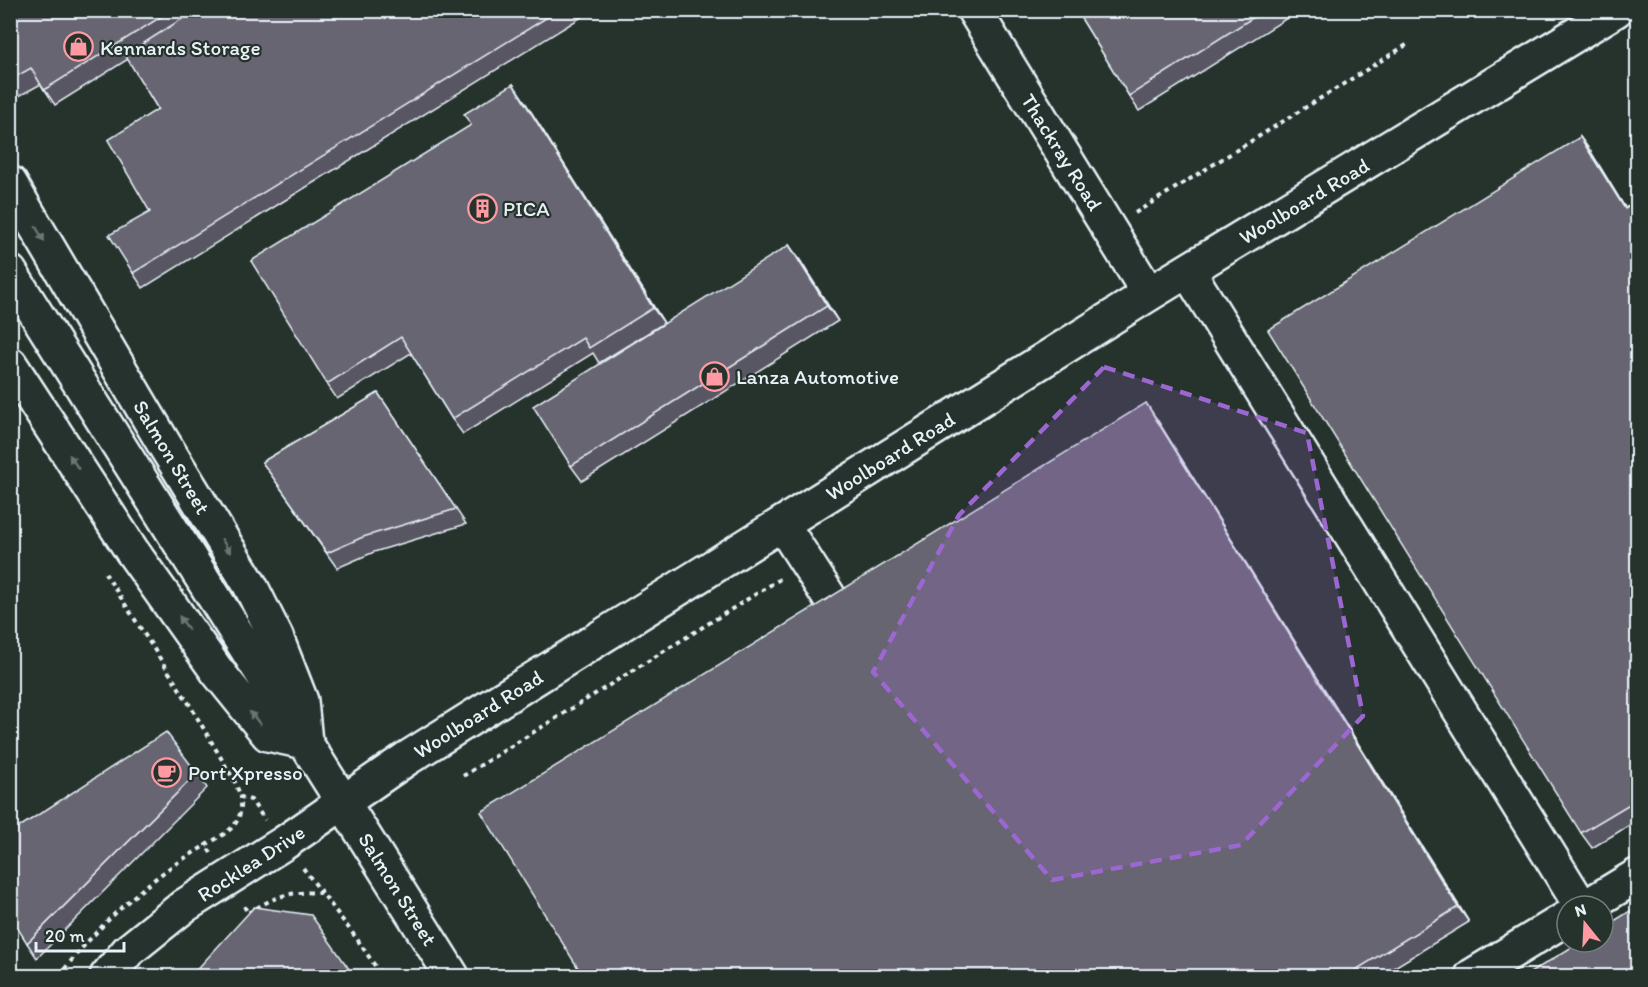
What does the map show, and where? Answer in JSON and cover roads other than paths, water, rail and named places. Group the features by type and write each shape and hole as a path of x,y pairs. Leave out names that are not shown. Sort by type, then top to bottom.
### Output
{"street":[{"name":"Thackray Road","path":"974,10 1149,294"},
{"name":"Woolboard Road","path":"344,801 406,759 1149,294 1616,10"},
{"name":"Salmon Street","path":"10,183 250,585 276,638 301,701 305,742"},
{"path":"1188,271 1574,894"},
{"name":"Salmon Street","path":"10,272 452,976"},
{"path":"10,364 132,551 217,671 268,734 305,742"},
{"path":"782,524 829,597"},
{"name":"Rocklea Drive","path":"107,976 128,951 184,906 284,843 344,801"},
{"path":"1607,894 1638,875"},
{"path":"1473,976 1555,925"}],"place":[{"name":"Kennards Storage","path":"79,47"},
{"name":"PICA","path":"482,208"},
{"name":"Lanza Automotive","path":"715,376"},
{"name":"Port Xpresso","path":"167,772"}]}
